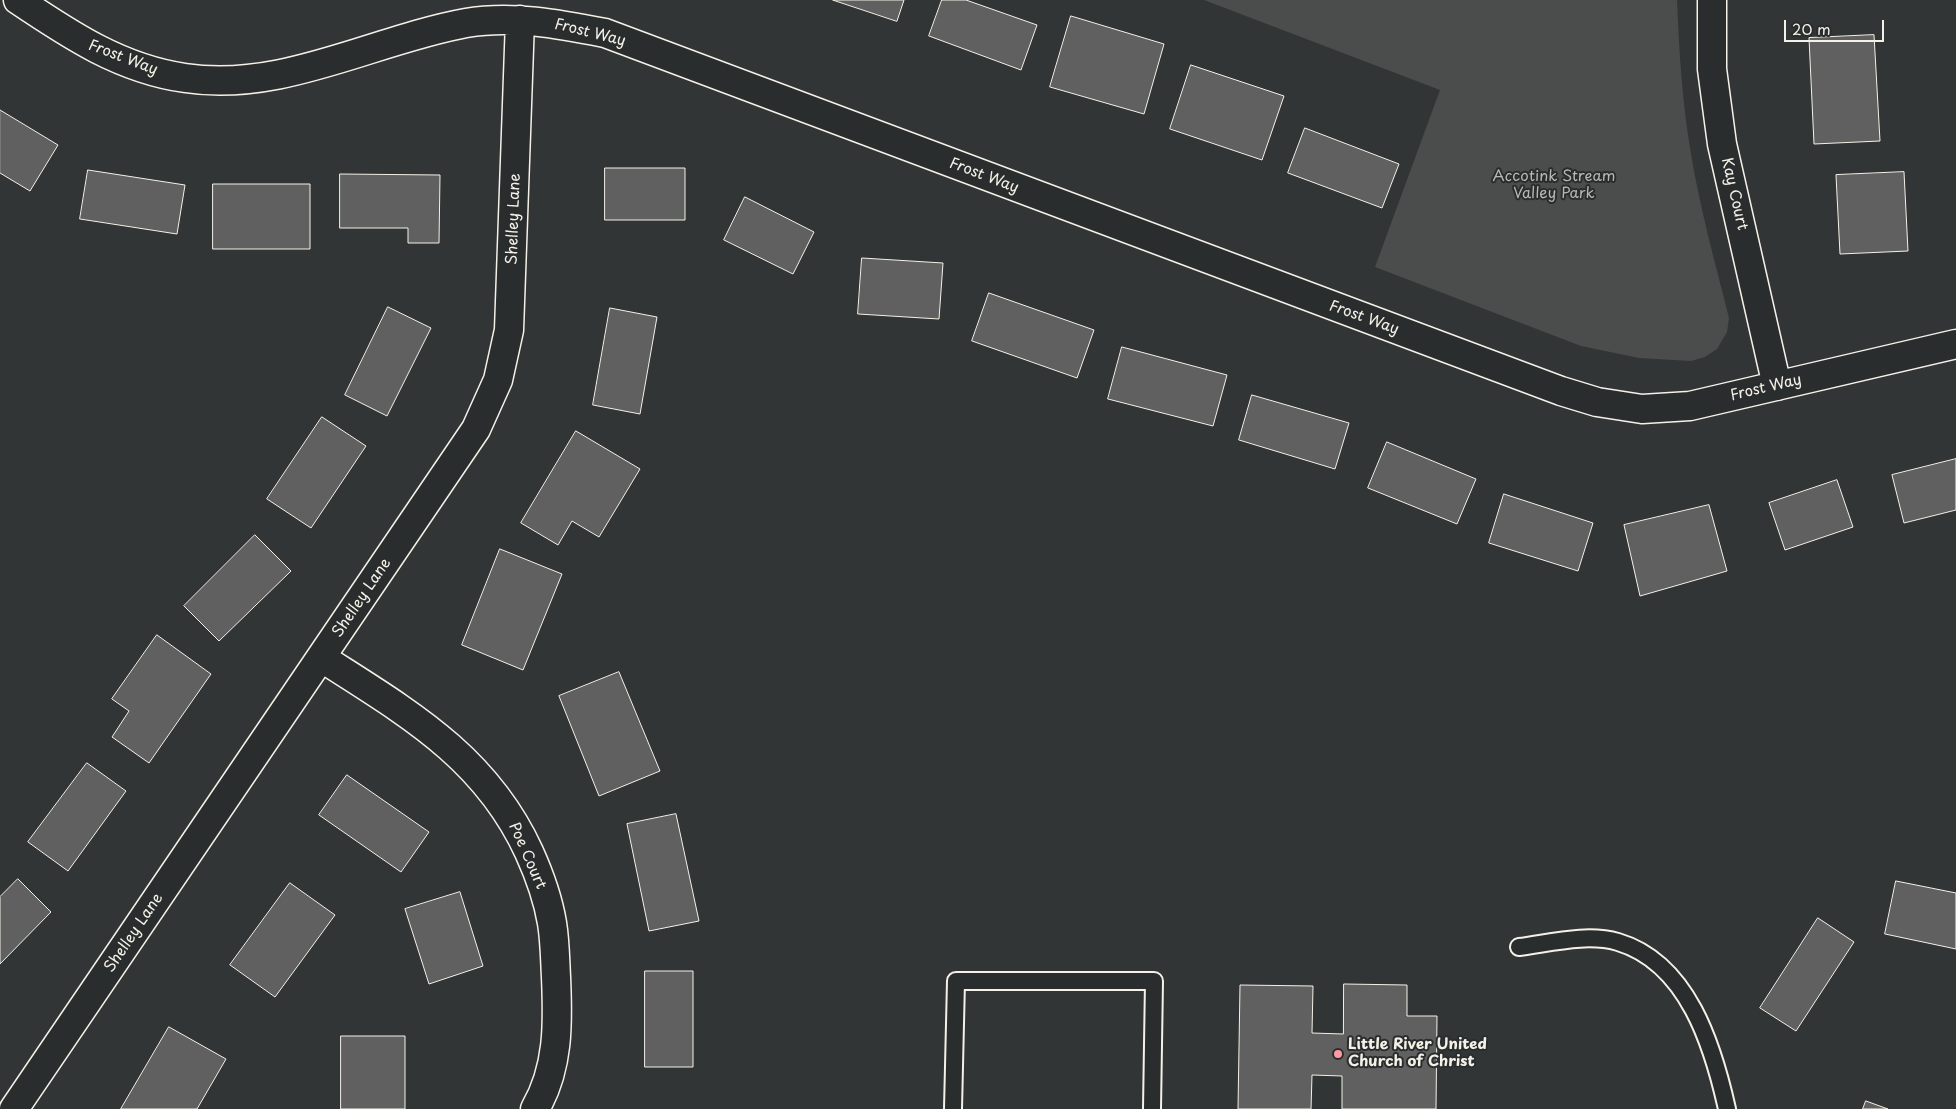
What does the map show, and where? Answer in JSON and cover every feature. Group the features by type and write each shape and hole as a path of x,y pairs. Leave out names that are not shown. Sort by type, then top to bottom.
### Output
{"street":[{"name":"Frost Way","path":"18,0 100,52 143,69 185,79 228,81 276,76 425,32 468,23 520,20 554,23 605,34 1561,391 1597,402 1642,409 1690,406 1956,344"},
{"name":"Kay Court","path":"1712,0 1712,68 1722,144 1777,386"},
{"name":"Shelley Lane","path":"14,1109 476,429 498,380 509,330 512,299 520,20"},
{"name":"Poe Court","path":"322,658 407,713 460,755 490,787 518,828 538,873 552,923 558,1017 555,1058 542,1096 535,1109"}],"lane":[{"path":"1519,947 1585,938 1616,941 1634,948 1661,967 1683,992 1698,1016 1715,1059 1728,1109"},
{"path":"953,1109 956,981 1154,981 1152,1109"}],"green space":[{"name":"Accotink Stream Valley Park","path":"1204,0 1677,0 1681,74 1690,148 1703,212 1729,318 1727,332 1717,349 1705,357 1691,361 1639,358 1581,346 1375,267 1440,90"}],"building":[{"path":"833,0 904,0 897,21"},
{"path":"942,0 966,0 1037,25 1021,70 929,36"},
{"path":"1071,16 1164,44 1144,114 1050,87"},
{"path":"1874,35 1880,141 1814,144 1809,38"},
{"path":"1191,65 1284,96 1262,160 1170,129"},
{"path":"0,110 58,145 30,191 0,173"},
{"path":"1305,128 1399,164 1382,208 1288,173"},
{"path":"605,168 685,168 685,220 605,220"},
{"path":"88,170 185,185 177,234 80,219"},
{"path":"1904,172 1908,251 1840,254 1836,175"},
{"path":"340,174 440,175 439,243 408,243 408,228 340,228"},
{"path":"213,184 310,184 310,249 213,249"},
{"path":"745,197 814,232 793,274 724,240"},
{"path":"862,258 943,263 939,319 858,314"},
{"path":"989,293 1094,330 1077,378 972,341"},
{"path":"388,307 431,328 387,416 345,395"},
{"path":"610,308 657,317 640,414 593,405"},
{"path":"1122,347 1227,375 1213,426 1108,399"},
{"path":"1252,395 1349,423 1335,469 1239,440"},
{"path":"322,417 366,446 311,528 267,499"},
{"path":"576,431 640,469 599,537 572,521 558,545 521,523"},
{"path":"1387,442 1476,479 1457,524 1368,488"},
{"path":"1956,459 1956,510 1904,523 1892,475"},
{"path":"1837,480 1853,527 1785,550 1769,503"},
{"path":"1504,494 1593,523 1578,571 1489,543"},
{"path":"1709,505 1727,571 1640,596 1624,525"},
{"path":"255,535 291,571 219,641 184,606"},
{"path":"500,549 562,574 523,670 462,645"},
{"path":"157,635 211,674 149,763 112,737 129,711 112,699"},
{"path":"619,672 660,771 599,796 559,696"},
{"path":"87,763 126,791 68,871 28,842"},
{"path":"347,775 429,832 401,872 319,815"},
{"path":"676,814 699,921 649,931 627,824"},
{"path":"18,879 51,912 0,964 0,897"},
{"path":"1896,881 1956,893 1956,949 1885,934"},
{"path":"290,883 335,915 275,997 230,965"},
{"path":"460,892 483,966 429,984 405,909"},
{"path":"1818,918 1854,942 1796,1031 1760,1008"},
{"path":"645,971 693,971 693,1067 645,1067"},
{"name":"Little River United Church of Christ","path":"1344,984 1407,985 1407,1016 1437,1016 1436,1109 1342,1109 1342,1076 1312,1075 1311,1109 1238,1109 1240,985 1313,986 1312,1033 1343,1034"},
{"path":"169,1027 226,1059 197,1109 121,1109"},
{"path":"341,1036 405,1036 405,1109 341,1109"},
{"path":"1866,1101 1888,1109 1863,1109"}],"place":[{"name":"Little River United Church of Christ","path":"1338,1054"}]}
